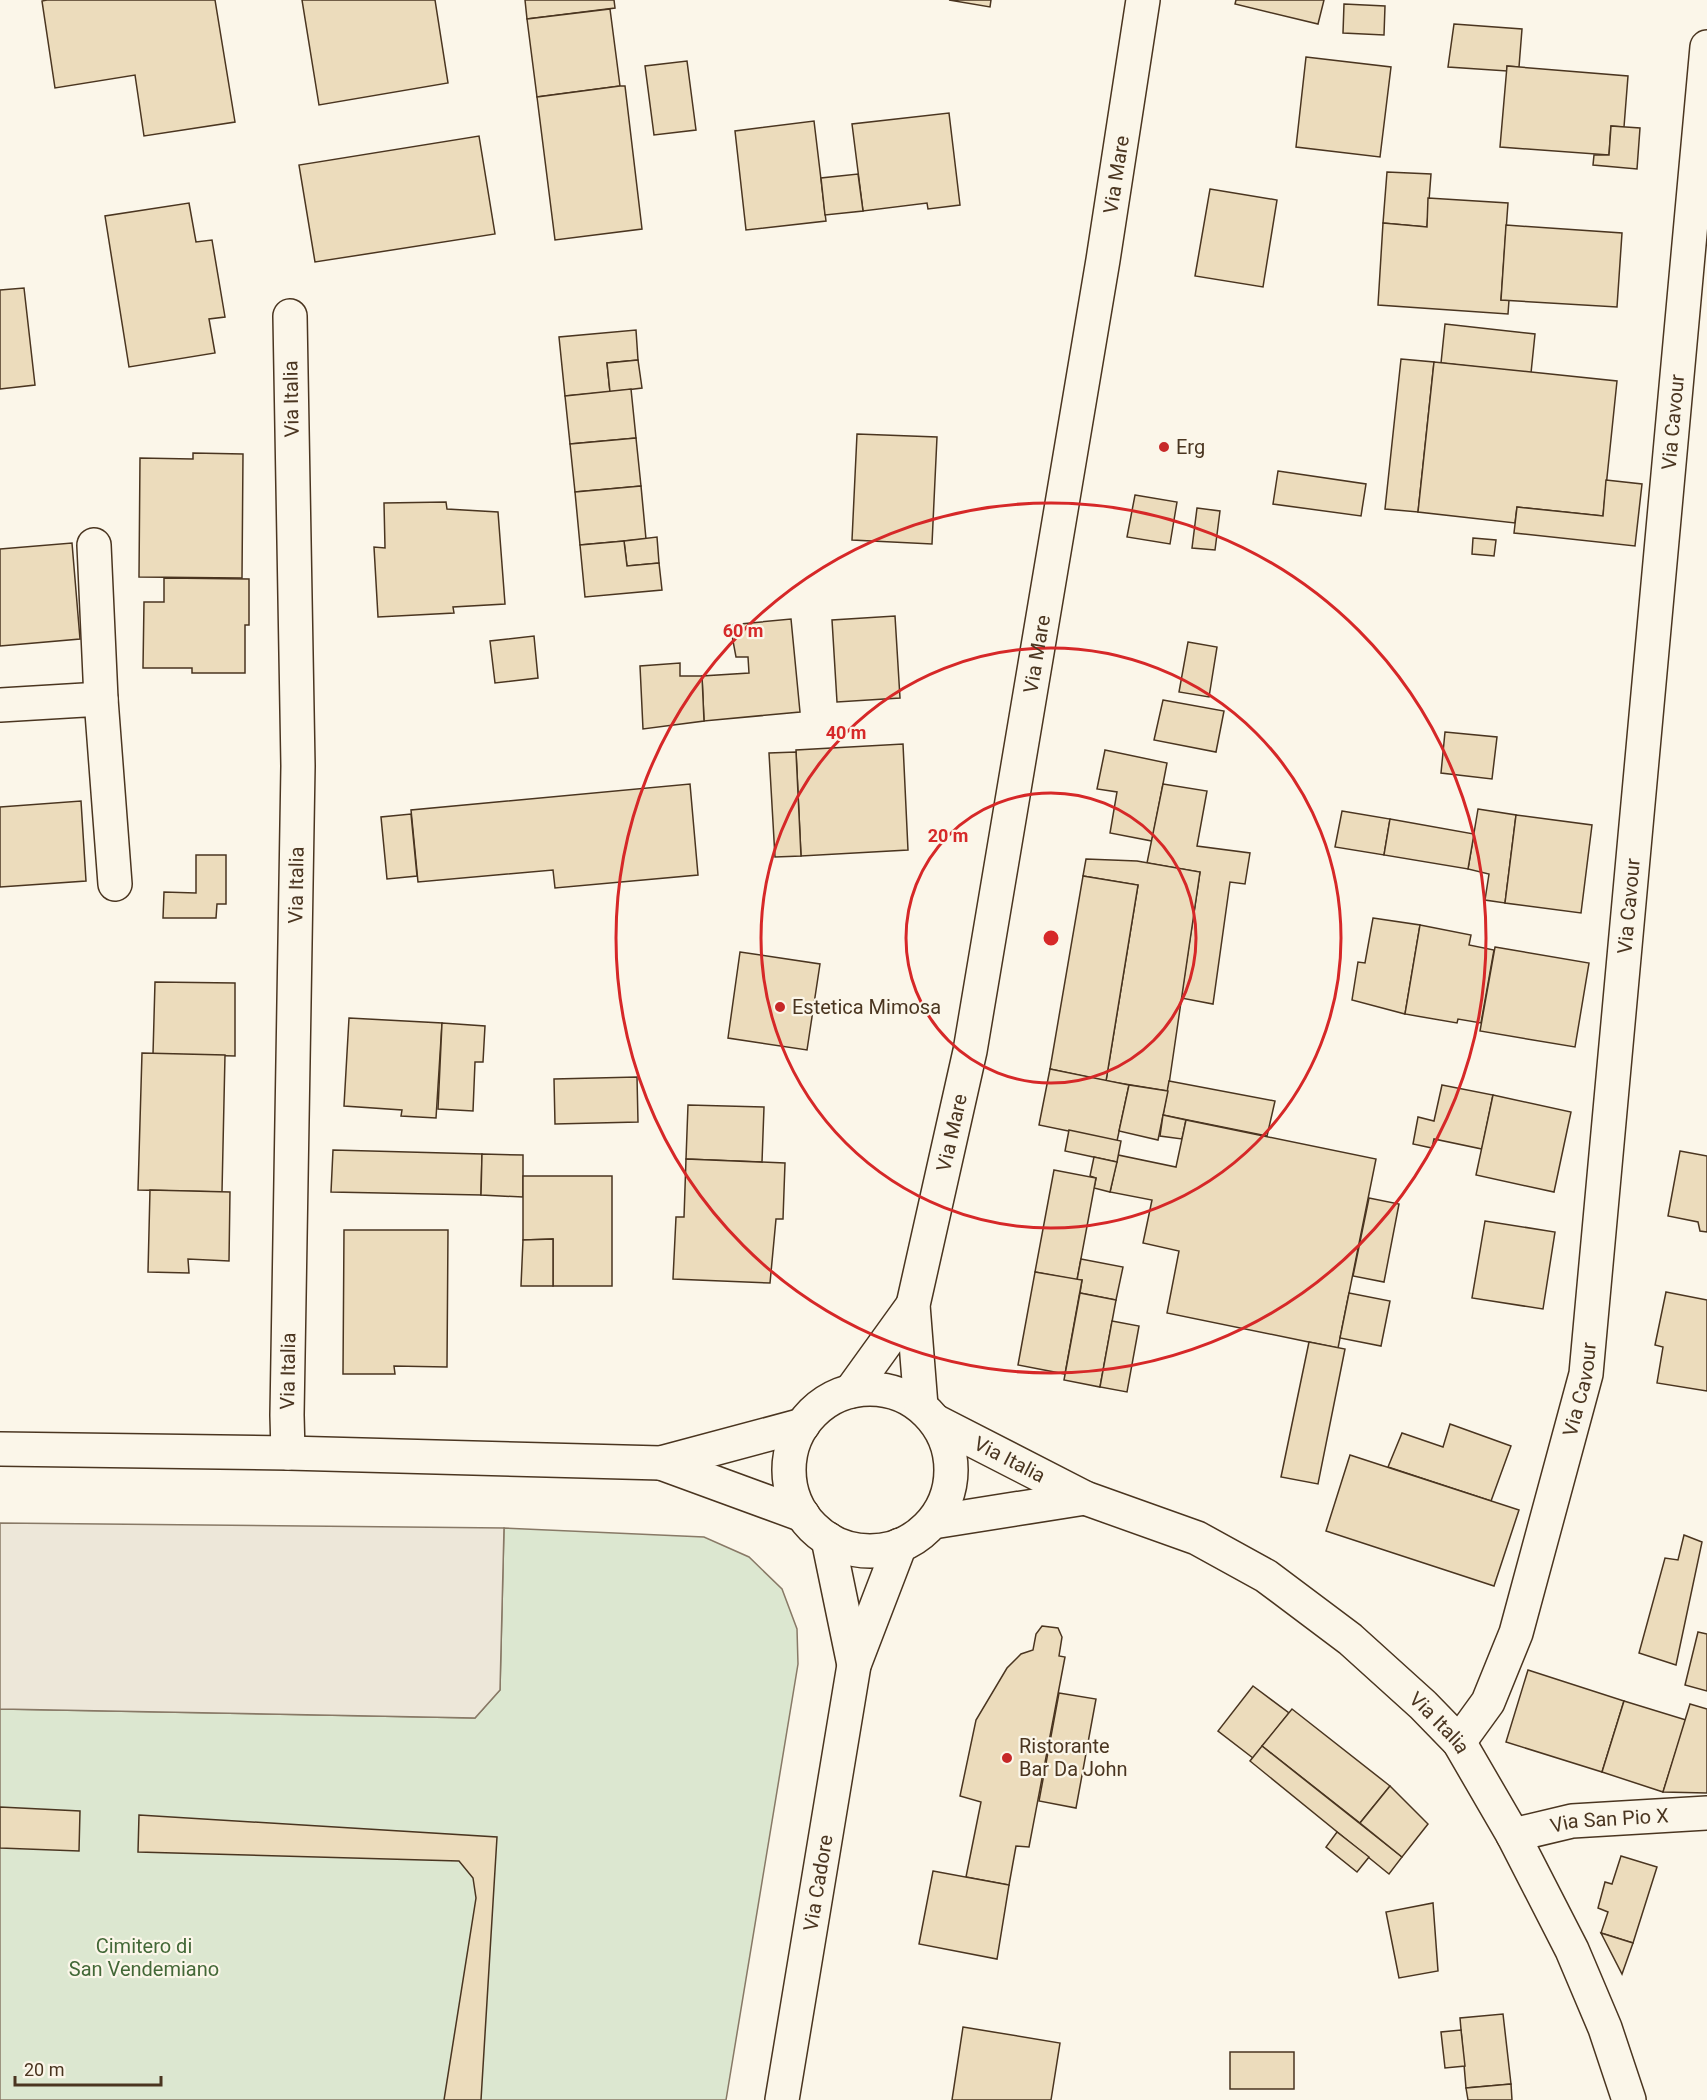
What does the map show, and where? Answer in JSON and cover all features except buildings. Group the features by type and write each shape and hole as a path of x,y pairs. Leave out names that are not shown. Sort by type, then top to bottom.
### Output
{"street":[{"name":"Via Mare","path":"928,1413 913,1305 970,1051 1143,0"},
{"name":"Via Cavour","path":"1459,1742 1488,1702 1516,1633 1586,1374 1707,47"},
{"name":"Via Italia","path":"288,1453 286,1415 298,766 290,316"},
{"path":"94,546 101,699 115,884"},
{"path":"0,705 101,699"},
{"name":"Via Mare","path":"851,1391 913,1305"},
{"path":"875,1389 899,1394 928,1413 948,1444 952,1471 946,1498 933,1522 918,1536 900,1545 876,1551 850,1548 828,1539 814,1528 803,1515 792,1493 789,1470 792,1446 802,1425 816,1410 833,1398 851,1391 875,1389"},
{"name":"Via Italia","path":"928,1413 1085,1498 1197,1538 1266,1576 1350,1639 1423,1705 1459,1742 1513,1835 1572,1950 1605,2028 1629,2100"},
{"path":"0,1449 661,1462 802,1425"},
{"path":"661,1462 803,1515"},
{"name":"Via Italia","path":"933,1522 1085,1498"},
{"name":"Via Cadore","path":"828,1539 854,1665"},
{"name":"Via Cadore","path":"782,2100 854,1665 900,1545"},
{"name":"Via San Pio X","path":"1513,1835 1572,1821 1707,1813"}],"green space":[{"name":"Cimitero di San Vendemiano","path":"504,1528 704,1537 749,1557 782,1589 797,1629 798,1664 726,2100 0,2100 0,1709 475,1718 500,1690"}],"shaded area":[{"path":"0,1523 504,1528 500,1690 475,1718 0,1709"}],"place":[{"name":"Erg","path":"1164,447"},
{"name":"Estetica Mimosa","path":"780,1007"},
{"name":"Ristorante Bar Da John","path":"1007,1758"}]}
